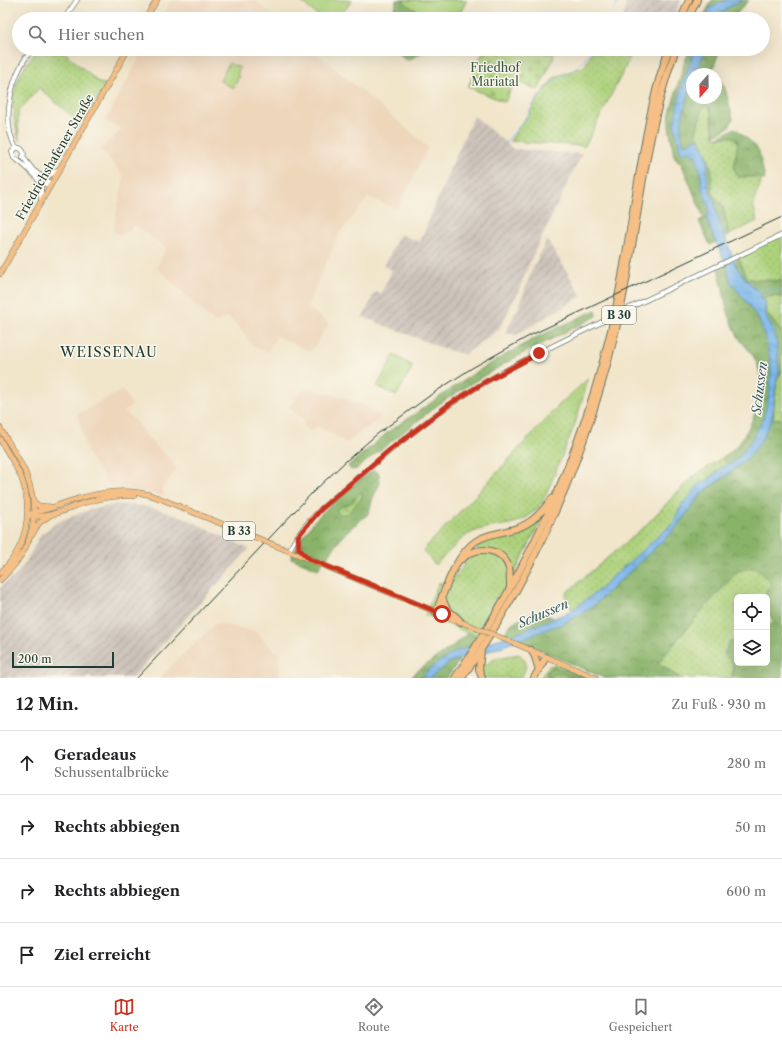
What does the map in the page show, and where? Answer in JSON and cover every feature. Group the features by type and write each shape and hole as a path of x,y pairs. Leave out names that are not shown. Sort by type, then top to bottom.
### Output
{"highway":[{"path":"684,12 690,0"},
{"path":"691,12 697,0"},
{"name":"B 30","path":"559,496 583,427 607,344 622,275 651,107 667,56"},
{"name":"B 30","path":"559,496 591,419 611,348 626,278 651,136 664,82 673,56"},
{"path":"436,612 442,596 463,553 472,544 483,537 525,525 538,516 559,496"},
{"path":"462,678 489,636 513,591 527,557 554,502"},
{"path":"458,563 471,552 477,550 486,549 500,555 508,568 513,591"},
{"path":"442,596 447,610 461,622"},
{"path":"455,678 508,600"},
{"path":"482,647 479,661 479,669 482,678"},
{"path":"531,650 539,670"},
{"path":"534,678 546,657"}],"main road":[{"path":"149,12 157,0"},
{"name":"Friedrichshafener Straße","path":"0,274 124,56"},
{"path":"0,428 26,476 33,501 19,549 12,560 0,573"},
{"path":"0,439 22,479 30,514 30,538 20,558 0,580"},
{"name":"B 33","path":"30,514 85,497 114,492 141,494 156,497 596,678"},
{"name":"B 33","path":"30,514 39,517 49,515 86,502 114,496 135,496 165,501"},
{"name":"B 33","path":"33,501 38,506 55,507"},
{"name":"B 33","path":"30,538 39,523 49,515"}],"street":[{"path":"69,12 77,0"},
{"path":"16,148 12,139 9,123 11,88 20,65 27,56"},
{"path":"16,148 20,148 23,151 23,157 38,177 44,184 50,186"},
{"path":"16,148 12,152 12,156 38,177 41,188 41,202"},
{"path":"18,160 23,157"},
{"path":"38,177 50,175 62,166"},
{"path":"289,551 298,536 314,517 340,493 390,450 450,404 485,382 539,353 782,235"},
{"path":"298,536 299,549 309,559"}],"shaded area":[{"path":"171,0 255,0 269,12 164,12"},
{"path":"627,0 681,0 676,12 624,12"},
{"path":"140,56 320,56 428,147 398,209 368,198 339,234 307,306 329,324 310,352 277,336 268,352 253,346 243,332 228,317 215,323 157,268 166,248 135,225 120,236 113,230 124,177 101,149 122,129 105,121"},
{"path":"474,116 513,149 582,154 531,259 518,292 499,329 464,355 363,317 375,292 381,294 392,270 384,266 400,234 420,242 449,171"},
{"path":"547,240 582,296 516,335 505,333 519,306 531,272"},
{"path":"306,389 335,395 364,405 381,417 347,443 317,426 313,432 304,427 303,418 289,409 300,393"},
{"path":"123,390 132,406 124,411 139,425 149,439 172,461 177,470 162,488 164,496 110,486 88,454 77,414"},
{"path":"117,504 137,505 183,517 249,549 132,678 0,678 0,589 4,583 17,574 25,564 41,534 52,526 62,520 88,510"},
{"path":"216,623 256,632 279,655 280,678 159,678"}],"green space":[{"path":"299,0 352,1 343,12 314,12"},
{"path":"396,0 466,0 460,12 391,12 396,6"},
{"path":"403,0 467,0 460,12 420,12 408,5"},
{"path":"712,0 749,0 738,12 706,12"},
{"path":"32,56 69,56 99,83 106,84 84,120 75,131 75,119 39,88 18,112 19,141 14,117 15,110 12,107 17,83"},
{"path":"402,56 417,56 407,60"},
{"name":"Friedhof Mariatal","path":"481,56 554,56 538,90 515,81 505,102 468,87"},
{"path":"590,56 630,56 628,62 585,146 510,141 545,89 555,77 585,66"},
{"path":"687,56 718,56 713,68 686,68 686,104 722,104 722,83 725,88 733,119 729,127 714,136 711,110 706,105 702,109 696,132 706,152 711,167 712,194 723,207 729,235 710,245 699,221 704,218 682,165 674,156 669,126 670,113"},
{"path":"229,63 240,68 237,74 239,76 234,88 220,81"},
{"path":"706,105 711,110 714,136 717,138 732,136 738,142 734,169 762,179 753,204 757,221 729,235 723,207 712,194 711,167 696,132 702,109"},
{"path":"735,128 759,151 765,180 753,177 739,177 734,169 738,142 732,136 717,138"},
{"path":"782,235 782,281 747,279 739,259 735,257"},
{"path":"739,259 747,279 782,281 782,297 773,296 763,298 765,302 765,311 782,333 782,370 777,379 773,419 782,419 782,678 733,678 733,664 724,654 730,641 734,641 734,666 770,666 770,624 773,621 770,616 770,594 765,594 771,583 755,567 738,571 703,609 658,663 680,678 604,678 504,634 511,624 538,611 564,623 593,606 674,530 702,493 731,473 723,457 733,450 747,431 757,407 760,382 759,370 755,359 739,337 729,316 718,269"},
{"path":"773,296 782,297 782,333 765,311 765,302 763,298"},
{"path":"596,310 597,316 516,357 439,404 355,470 351,470 348,466 388,432 476,372 535,338"},
{"path":"394,355 413,366 396,396 377,386"},
{"path":"782,370 782,419 772,419 777,379"},
{"path":"588,379 575,424 545,497 537,509 519,521 478,530 467,535 435,565 423,550 559,405"},
{"path":"723,457 727,465 722,467 705,482 698,486 685,502 682,503 673,523 603,587 572,610 565,595 566,593 644,527 690,479"},
{"path":"372,471 376,471 379,474 380,483 372,500 369,513 346,532 318,569 291,558 303,536 316,519 341,494"},
{"path":"361,492 362,497 348,514 339,514 336,509 351,503"},
{"path":"544,512 512,578 476,636 425,615 438,584 457,575 468,559 480,553 476,545 492,537 525,529"},
{"path":"755,567 771,583 765,594 734,594 734,641 730,641 733,678 680,678 658,663 703,609 738,571"},
{"path":"469,633 476,636 447,678 411,678 416,672"},
{"path":"519,654 526,665 521,678 484,678 481,670 482,663 484,666 496,658"},
{"path":"558,665 588,678 583,678 553,667 553,675 560,674 574,678 540,678 549,666"},
{"path":"553,667 569,671 583,678 574,678 556,673 548,678 546,673"}],"water":[{"path":"727,0 743,0 723,12 709,12 710,8"},
{"path":"692,56 703,56 698,68 688,68"},
{"path":"686,74 686,104 681,124 683,142 687,144 694,139 699,139 706,152 708,161 707,175 709,188 715,203 717,215 736,266 765,302 765,311 768,321 773,328 777,344 779,373 772,419 760,443 747,459 702,493 674,530 593,606 564,623 487,652 452,661 430,678 420,678 432,667 456,651 509,636 569,612 603,587 673,523 682,503 685,502 701,482 705,482 722,467 730,464 741,455 763,419 770,391 771,367 766,340 759,320 730,281 728,269 710,229 707,219 709,208 701,185 701,175 696,156 688,150 685,153 681,153 674,124"}],"waterway":[{"path":"614,12 618,0"},
{"path":"503,145 525,120 537,98 554,81 570,73 583,62 587,56"},
{"path":"757,290 782,290"}],"railway":[{"path":"137,678 312,493 376,435 432,394 472,368 531,335 782,217"}],"district":[{"name":"WEISSENAU","path":"109,352"}],"route":[{"path":"442,614 309,559 299,549 298,536 321,509 390,450 450,404 485,382 539,353"}],"water label":[{"name":"Schussen","path":"759,388"},
{"name":"Schussen","path":"543,613"}]}
